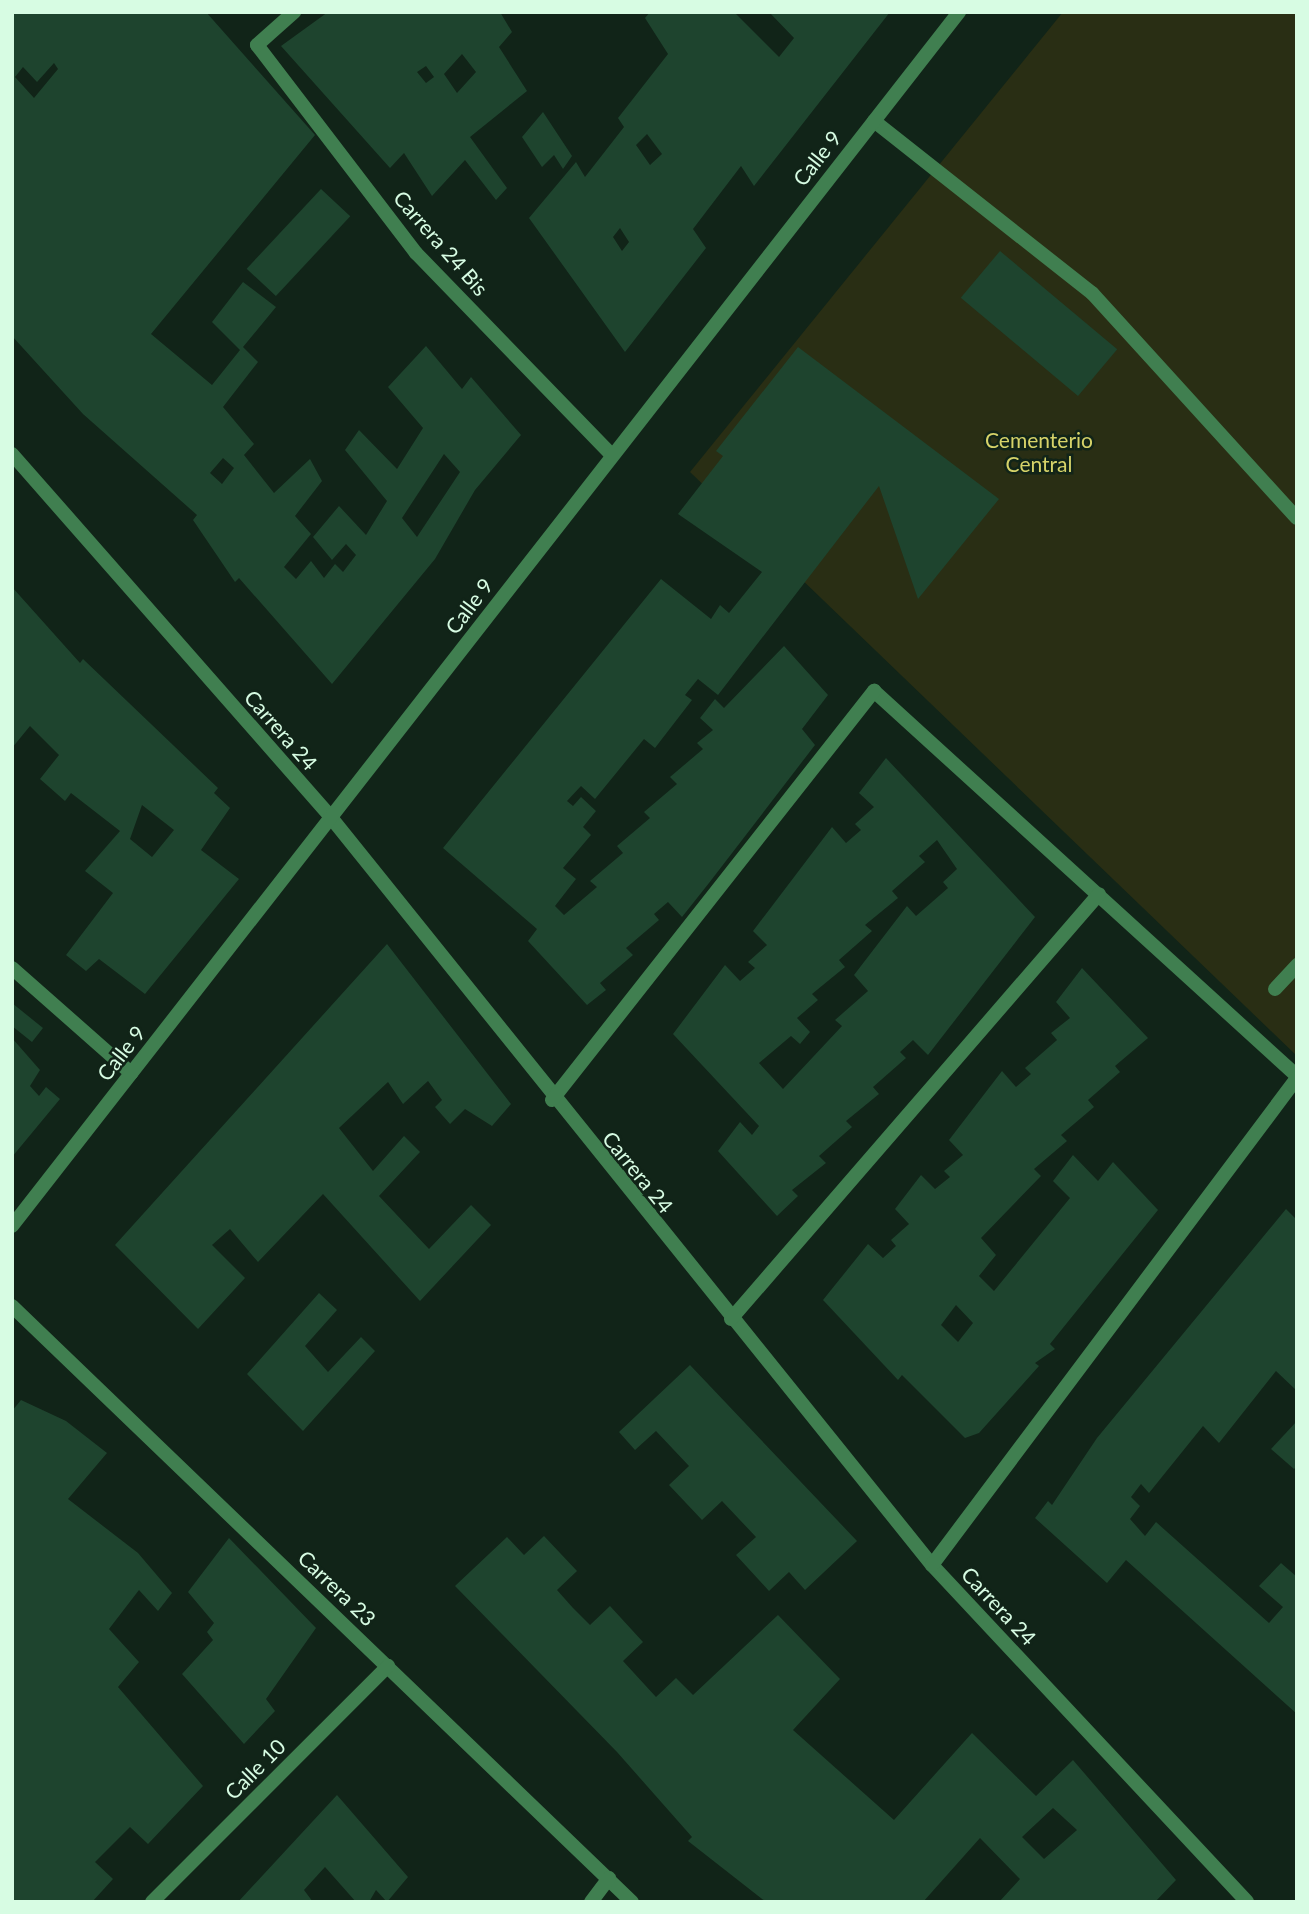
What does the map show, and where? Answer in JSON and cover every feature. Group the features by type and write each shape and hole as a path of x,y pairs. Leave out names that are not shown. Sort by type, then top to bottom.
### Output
{"street":[{"name":"Carrera 24 Bis","path":"295,12 257,46 416,253 611,454"},
{"name":"Calle 9","path":"12,1226 333,820 611,454 960,12"},
{"path":"874,121 1092,293 1297,518"},
{"name":"Carrera 24","path":"12,454 333,820 552,1100 932,1565 1247,1902"},
{"path":"552,1100 874,691 1297,1077 932,1565"},
{"path":"731,1319 1099,894"},
{"path":"1275,989 1297,965"},
{"path":"12,968 131,1073"},
{"name":"Carrera 23","path":"12,1306 632,1902"},
{"name":"Calle 10","path":"152,1902 388,1666"},
{"path":"591,1902 609,1878"}],"green space":[{"name":"Cementerio Central","path":"1063,12 1297,12 1297,1056 690,472"}],"building":[{"path":"12,12 206,12 315,135 151,334 212,385 240,350 212,322 243,282 276,307 243,347 258,362 223,407 254,444 244,455 274,493 310,459 322,481 295,516 311,534 284,567 296,579 311,561 324,578 335,564 343,572 356,555 346,544 332,560 313,537 339,506 366,535 387,501 345,450 359,430 397,469 423,428 388,387 426,346 462,389 471,377 521,435 475,490 435,559 332,684 239,578 235,582 193,520 197,515 83,414 12,336","holes":["54,63 58,69 34,98 15,77 23,67 37,82","444,454 460,472 417,537 402,518","223,458 234,468 222,484 210,473"]},
{"path":"328,12 500,12 512,32 499,47 527,91 470,137 507,188 496,200 465,160 432,196 404,153 390,168 281,46","holes":["462,54 476,72 457,93 444,74","426,66 434,77 426,83 417,72"]},
{"path":"650,12 734,12 779,57 794,38 769,12 890,12 754,186 741,166 693,229 706,248 625,352 529,218 576,162 585,177 624,127 618,118 668,54 645,18","holes":["647,134 662,154 650,165 636,145","620,228 629,242 622,251 613,237"]},
{"path":"543,112 572,156 563,169 554,155 542,167 522,137"},
{"path":"321,189 350,216 276,296 247,269"},
{"path":"1000,251 1117,349 1078,396 961,298"},
{"path":"798,347 999,499 918,599 879,486 718,695 698,679 685,695 692,700 655,748 644,739 595,799 581,786 567,801 573,806 581,797 596,811 583,827 591,835 563,868 576,879 555,906 564,915 597,887 590,881 623,853 617,846 650,818 644,812 677,784 670,777 703,749 697,743 713,730 700,718 715,699 724,708 784,646 828,695 802,729 815,745 709,883 682,917 668,902 654,914 659,920 626,948 633,955 600,983 606,990 587,1005 528,941 537,929 443,848 661,579 711,619 720,605 729,613 762,572 678,514 723,456 716,451"},
{"path":"12,587 80,663 83,659 218,788 214,793 230,808 201,850 239,879 145,994 99,959 86,971 66,955 113,893 85,871 120,831 71,793 65,801 40,779 59,755 30,726 12,748","holes":["142,805 174,830 152,857 130,839"]},
{"path":"886,758 1035,917 928,1055 913,1040 900,1052 906,1058 873,1087 879,1094 846,1121 852,1127 819,1156 826,1163 792,1190 798,1196 777,1216 718,1151 740,1122 752,1135 759,1126 673,1034 725,965 740,981 755,968 748,962 767,945 753,931 832,827 846,843 861,830 855,824 874,807 859,793","holes":["937,840 957,869 943,882 948,888 916,916 907,906 854,975 868,991 835,1020 842,1026 783,1089 759,1063 791,1036 800,1044 810,1032 797,1018 818,1000 812,994 845,967 839,960 872,931 865,925 898,898 892,891 925,862 919,856"]},
{"path":"387,944 511,1104 492,1126 465,1109 450,1124 435,1107 442,1100 428,1081 403,1104 388,1082 339,1128 373,1171 404,1136 420,1152 379,1196 429,1249 471,1205 491,1225 420,1301 323,1194 258,1262 230,1229 212,1245 245,1278 198,1329 115,1245"},
{"path":"1082,968 1148,1038 1115,1066 1120,1072 1088,1100 1094,1107 1061,1135 1067,1141 1034,1169 1041,1176 981,1238 996,1255 979,1276 994,1291 1070,1198 1053,1181 1073,1155 1098,1181 1113,1162 1158,1210 1050,1344 1055,1349 1035,1363 1039,1366 979,1433 965,1438 902,1375 898,1380 823,1300 868,1244 883,1258 896,1246 891,1240 909,1224 895,1209 921,1175 935,1189 950,1177 944,1171 963,1155 949,1140 1002,1071 1016,1087 1031,1074 1025,1068 1057,1040 1051,1033 1070,1018 1056,1002","holes":["956,1305 973,1323 958,1342 941,1325"]},
{"path":"12,1003 43,1028 32,1042 12,1026"},
{"path":"12,1038 40,1070 30,1086 39,1096 46,1087 60,1099 12,1157"},
{"path":"1286,1209 1297,1220 1297,1391 1276,1371 1219,1443 1203,1426 1149,1493 1141,1484 1131,1497 1140,1506 1130,1519 1145,1536 1156,1522 1269,1623 1283,1607 1259,1586 1281,1563 1297,1577 1297,1714 1126,1560 1107,1583 1035,1518 1048,1501 1052,1505 1097,1438"},
{"path":"319,1293 337,1310 305,1346 328,1372 361,1337 375,1351 303,1431 247,1374"},
{"path":"690,1365 857,1541 805,1590 789,1572 769,1591 736,1555 756,1537 722,1501 702,1520 669,1485 689,1466 656,1431 635,1450 619,1432"},
{"path":"21,1400 66,1421 107,1453 68,1499 138,1553 172,1593 158,1611 139,1590 109,1629 139,1662 118,1687 203,1786 148,1844 130,1827 95,1862 113,1879 92,1902 12,1902 12,1411"},
{"path":"1297,1421 1297,1466 1294,1469 1271,1449"},
{"path":"544,1536 577,1571 557,1590 590,1625 610,1606 643,1642 623,1661 656,1697 676,1678 693,1695 778,1615 840,1679 793,1730 894,1820 972,1733 1036,1796 1073,1760 1176,1880 1155,1902 999,1902 1020,1879 980,1838 923,1902 766,1902 688,1841 692,1837 617,1752 455,1586 507,1537 524,1555","holes":["1053,1808 1077,1830 1044,1859 1022,1837"]},
{"path":"229,1538 316,1628 266,1699 275,1711 244,1744 182,1674 213,1640 207,1632 214,1623 188,1592"},
{"path":"337,1795 408,1877 387,1902 376,1890 369,1902 356,1902 325,1867 304,1890 313,1902 238,1902"}]}
